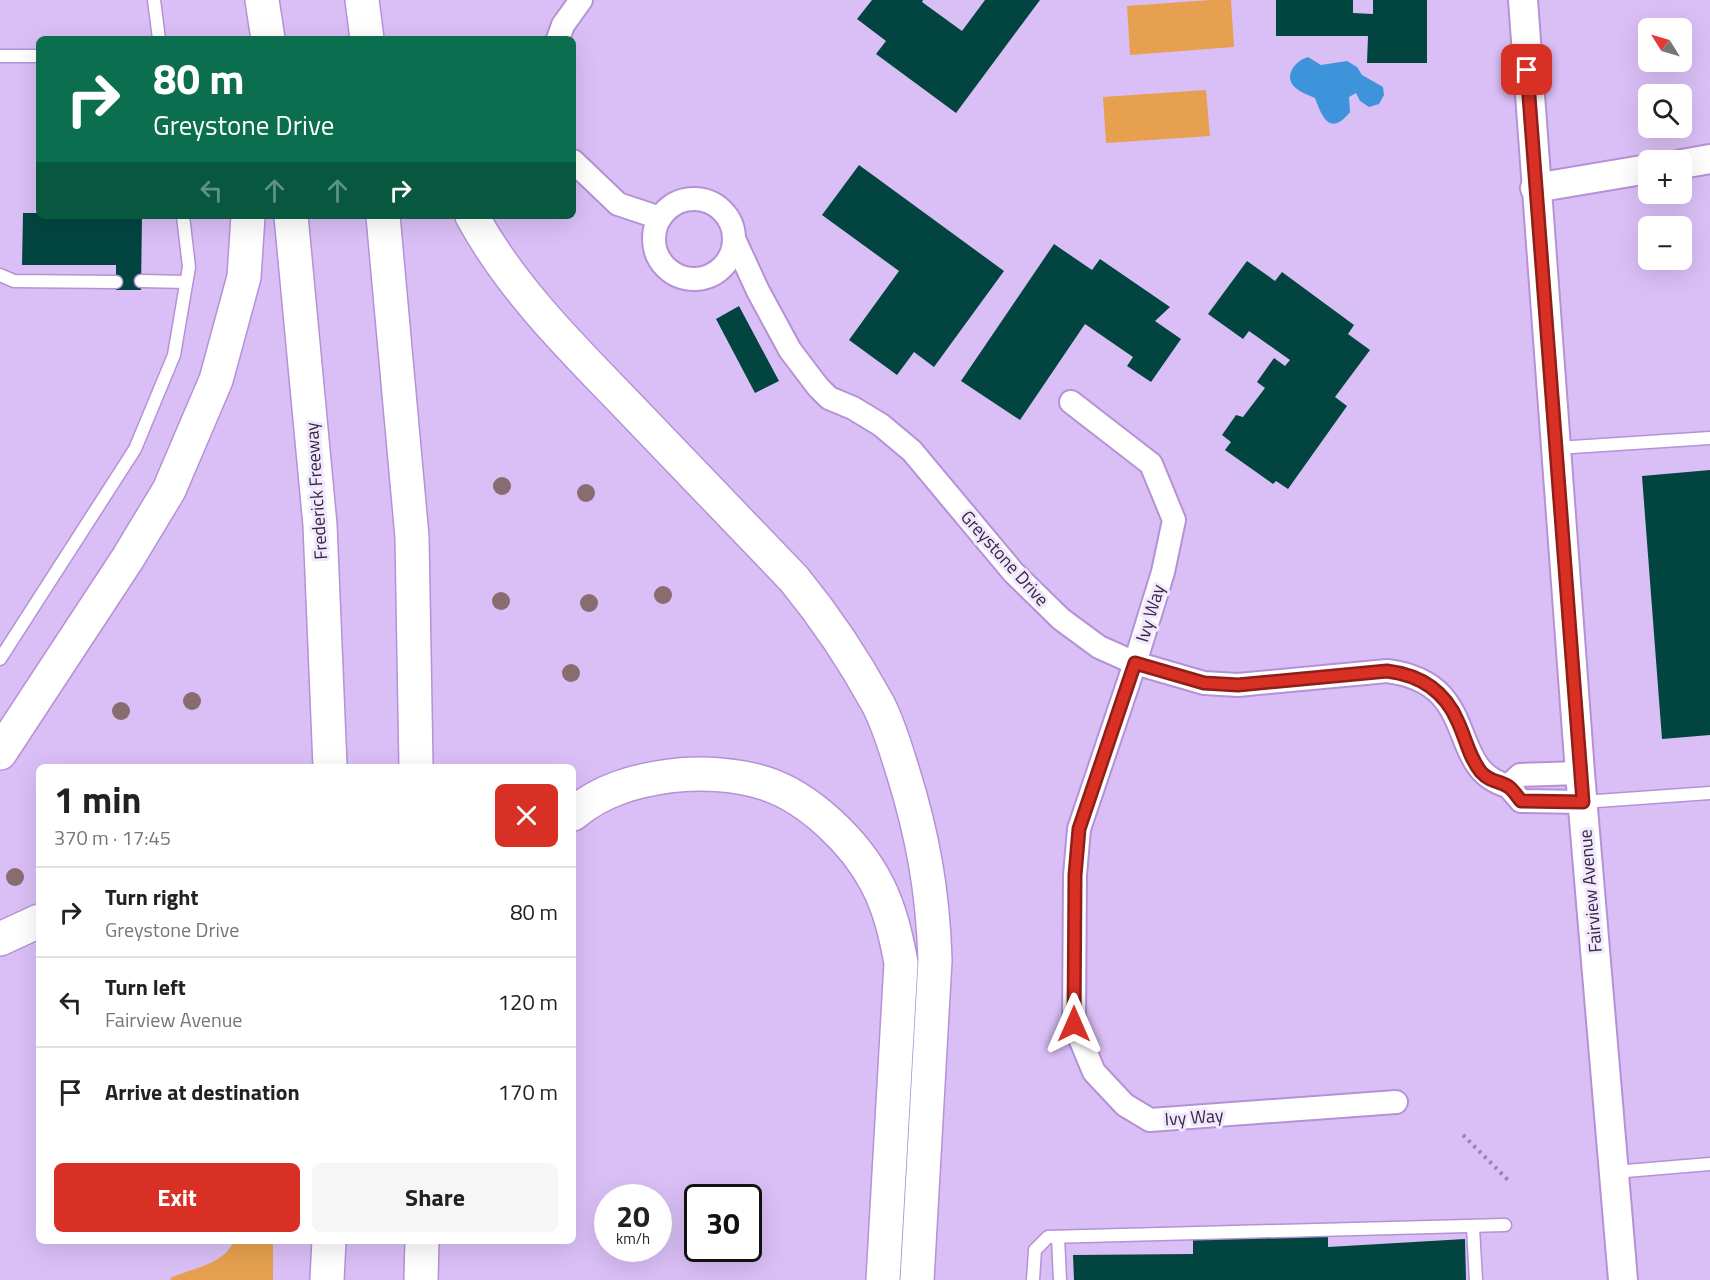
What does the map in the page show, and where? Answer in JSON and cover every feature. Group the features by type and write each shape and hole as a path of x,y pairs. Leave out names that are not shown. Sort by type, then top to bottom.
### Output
{"highway":[{"path":"247,0 248,36"},
{"path":"262,0 268,36"},
{"path":"0,753 128,558 169,490 216,380 244,277 248,219"},
{"name":"Frederick Freeway","path":"291,219 320,525 330,764"},
{"path":"383,219 412,537 416,764"},
{"path":"474,219 506,270 574,351 818,608 879,706 898,754 915,810 926,854 934,908 935,960 917,1280"},
{"path":"576,812 607,791 644,779 681,774 721,775 765,783 791,796 826,820 851,846 877,884 894,924 901,963 883,1280"},
{"path":"0,939 36,922"},
{"path":"327,1280 329,1244"},
{"path":"421,1280 422,1244"}],"street":[{"path":"559,36 563,25 581,0"},
{"name":"Fairview Avenue","path":"1523,0 1535,188 1557,448 1580,773 1623,1280"},
{"path":"1692,162 1710,159"},
{"path":"576,164 618,204 660,218 655,230 654,243 657,256 664,267 675,276 702,279 714,275 725,266 732,255 735,242"},
{"path":"1535,188 1638,171"},
{"name":"Greystone Drive","path":"660,218 668,207 694,198 707,200 718,206 728,216 735,242 790,351 818,387 830,398 853,408 881,425 912,451 1013,572 1061,619 1099,647 1135,663 1204,683 1238,685 1387,671 1404,673 1434,687 1449,705 1458,721 1470,756 1493,782 1508,786 1521,801 1583,802"},
{"name":"Ivy Way","path":"1071,402 1151,464 1174,520 1163,572 1079,829 1075,875 1074,1024 1094,1072 1125,1105 1150,1120 1396,1102"},
{"path":"1508,786 1520,775 1580,773"}],"lane":[{"path":"154,0 159,36"},
{"path":"0,56 36,56"},
{"path":"0,659 135,449 174,355 189,267 183,219"},
{"path":"0,275 14,281 116,282"},
{"path":"141,281 186,282"},
{"path":"1557,448 1710,438"},
{"path":"1583,802 1710,793"},
{"path":"1613,1172 1710,1164"},
{"path":"1033,1280 1035,1250 1048,1237 1473,1228 1505,1225"},
{"path":"1473,1228 1476,1280"},
{"path":"1058,1237 1060,1280"}],"path":[{"path":"1463,1135 1510,1182"}],"shaded area":[{"path":"1231,0 1234,47 1130,55 1127,6"},
{"path":"1206,90 1210,136 1106,143 1103,97"},
{"path":"232,1244 273,1244 273,1280 170,1280 172,1277 216,1260"}],"water":[{"path":"1308,57 1321,65 1347,61 1357,67 1362,75 1383,87 1384,95 1379,104 1369,107 1360,101 1356,93 1349,97 1350,112 1337,123 1328,122 1315,98 1297,89 1290,80 1294,66"}],"building":[{"path":"872,0 923,0 922,2 962,31 985,0 1040,0 956,113 876,54 886,41 857,19"},
{"path":"1276,0 1353,0 1353,13 1373,14 1373,0 1427,0 1427,63 1367,63 1368,36 1276,36"},
{"path":"859,165 1004,271 934,367 914,352 897,375 849,340 899,271 822,215"},
{"path":"23,213 36,213 36,219 142,219 141,290 116,290 116,265 22,265"},
{"path":"1054,244 1092,270 1100,259 1170,307 1155,321 1181,339 1151,382 1127,366 1133,357 1085,324 1020,420 961,381"},
{"path":"1247,261 1275,281 1282,272 1354,325 1348,334 1370,350 1335,397 1347,406 1288,489 1276,481 1273,484 1225,450 1231,442 1222,435 1236,415 1243,417 1265,388 1257,382 1274,358 1285,366 1290,360 1249,331 1243,339 1208,314"},
{"path":"739,306 779,381 755,393 716,319"},
{"path":"1710,470 1710,735 1662,739 1642,476"},
{"path":"1328,1236 1328,1247 1465,1239 1466,1280 1074,1280 1073,1255 1193,1254 1193,1237"}],"route":[{"path":"1074,1024 1075,875 1079,829 1135,663 1204,683 1238,685 1387,671 1404,673 1434,687 1449,705 1458,721 1470,756 1493,782 1508,786 1521,801 1583,802 1527,70"}]}
